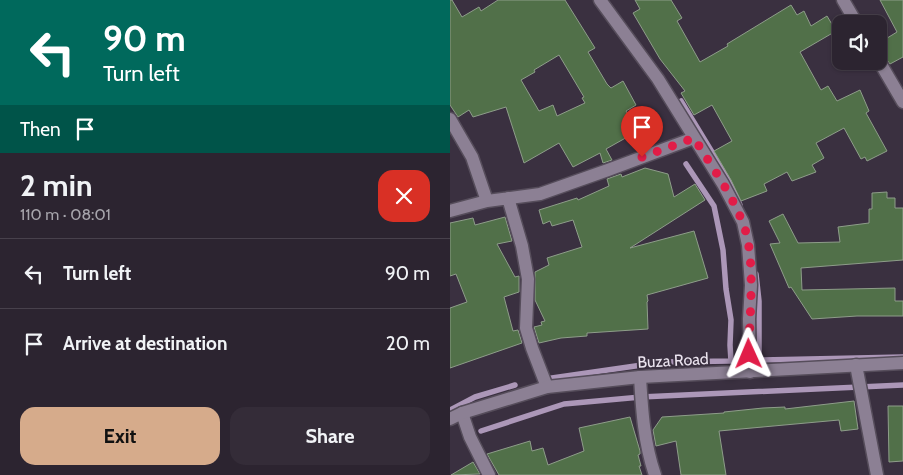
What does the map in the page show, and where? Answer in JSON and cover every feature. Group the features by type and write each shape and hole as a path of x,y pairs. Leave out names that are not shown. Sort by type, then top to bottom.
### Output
{"street":[{"path":"600,0 658,79 723,184 743,222 748,245 751,284 749,319 750,372"},
{"path":"843,0 852,15"},
{"path":"884,70 903,102"},
{"path":"450,119 472,157 487,201"},
{"path":"450,211 487,201 540,194 694,138"},
{"path":"508,198 522,246 528,279 526,328 547,387"},
{"name":"Buza Road","path":"450,419 547,387 640,377 903,363"},
{"path":"856,365 877,475"},
{"path":"640,377 643,422 655,475"},
{"path":"462,414 470,437 489,475"}],"building":[{"path":"450,0 452,0 462,17 479,7 481,11 498,0 565,0 595,48 588,52 607,84 611,88 623,81 636,105 626,111 638,131 606,149 612,160 603,163 600,153 573,167 559,143 524,163 506,107 473,117 469,110 458,117 450,105","holes":["559,55 584,97 582,98 585,103 557,116 553,105 539,111 521,80"]},
{"path":"635,0 671,0 682,18 677,21 700,62 791,5 797,15 804,11 811,26 827,16 832,24 832,33 800,52 821,90 828,86 837,101 860,90 869,111 866,113 887,151 867,161 865,157 861,159 844,128 816,143 824,158 812,165 816,172 792,181 787,172 764,184 767,191 741,201 714,151 732,141 712,105 694,115 681,93 685,91 660,59 633,13 640,9"},
{"path":"880,0 903,0 903,57 890,64 887,60 887,38 897,32"},
{"path":"645,168 668,174 674,197 695,184 705,200 630,248 694,231 708,278 647,295 648,329 587,333 587,336 561,338 539,343 534,327 542,325 541,322 545,321 535,300 535,272 549,265 547,258 582,247 573,220 552,226 550,221 543,224 539,210 577,198 578,200 609,186 607,179 621,174 622,177"},
{"path":"887,192 887,198 895,198 895,208 903,208 903,260 801,268 802,290 895,288 895,301 903,301 903,316 857,316 812,319 791,287 789,288 770,244 780,243 769,221 783,214 798,243 840,242 838,227 869,223 869,209 872,209 872,193"},
{"path":"505,217 512,241 497,244 515,277 519,276 519,292 504,297 513,331 518,330 522,343 450,368 450,308 467,302 456,274 450,276 450,223 473,218 475,225"},
{"path":"854,401 858,429 841,431 839,420 719,431 726,475 681,475 676,441 656,446 653,430 662,417 724,413 763,408 785,407 785,409"},
{"path":"888,406 903,406 903,461 889,462"},
{"path":"630,417 640,451 638,455 642,475 499,475 487,454 530,441 532,451 543,448 548,465 584,451 579,428"},
{"path":"473,462 480,474 451,475"}],"waterway":[{"path":"681,101 729,180 740,205"},
{"path":"545,379 663,362 731,361 731,320 723,250 714,206 686,164"},
{"path":"756,274 759,301 759,360 903,357"},
{"path":"450,410 475,397 515,385"},
{"path":"481,431 564,404 641,397 903,385"}],"route":[{"path":"642,157 694,138 723,184 743,222 748,245 751,284 749,354"}]}
